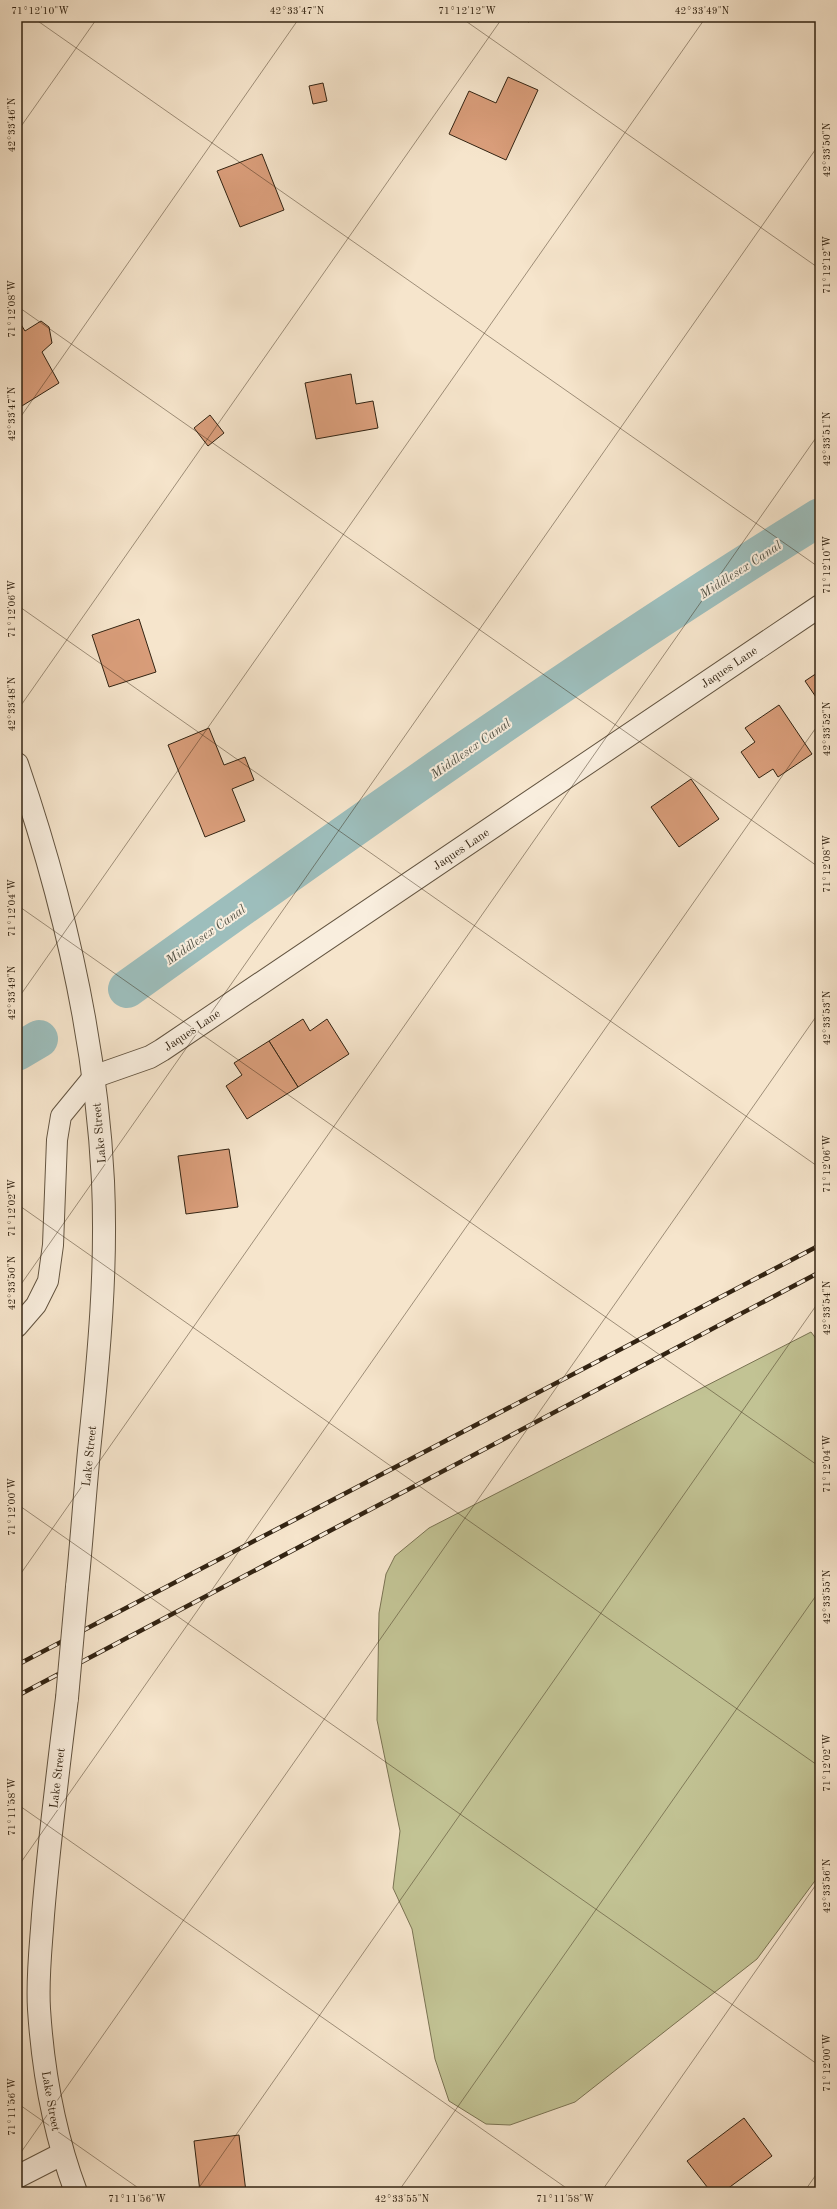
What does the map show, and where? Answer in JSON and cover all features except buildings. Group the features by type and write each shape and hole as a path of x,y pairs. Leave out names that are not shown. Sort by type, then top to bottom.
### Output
{"street":[{"name":"Jaques Lane","path":"93,1076 144,1059 162,1050 820,606"},
{"name":"Lake Street","path":"17,764 51,872 76,983 93,1076 103,1183 101,1313 97,1386 90,1440 67,1698 46,1879 39,1992 48,2095 62,2154 76,2192"},
{"path":"17,2177 62,2154"}],"lane":[{"path":"17,1327 36,1305 48,1281 53,1245 58,1140 61,1116 93,1076"}],"green space":[{"path":"811,1332 820,1344 820,1874 757,1959 575,2102 510,2125 486,2124 449,2101 435,2059 412,1929 393,1888 400,1831 377,1720 379,1613 386,1574 395,1556 429,1528"}],"waterway":[{"name":"Middlesex Canal","path":"127,989 298,867 556,688 643,630 820,517"},
{"name":"Middlesex Canal","path":"17,1052 39,1039"}],"railway":[{"path":"17,1665 820,1245"},
{"path":"17,1696 820,1272"}]}
